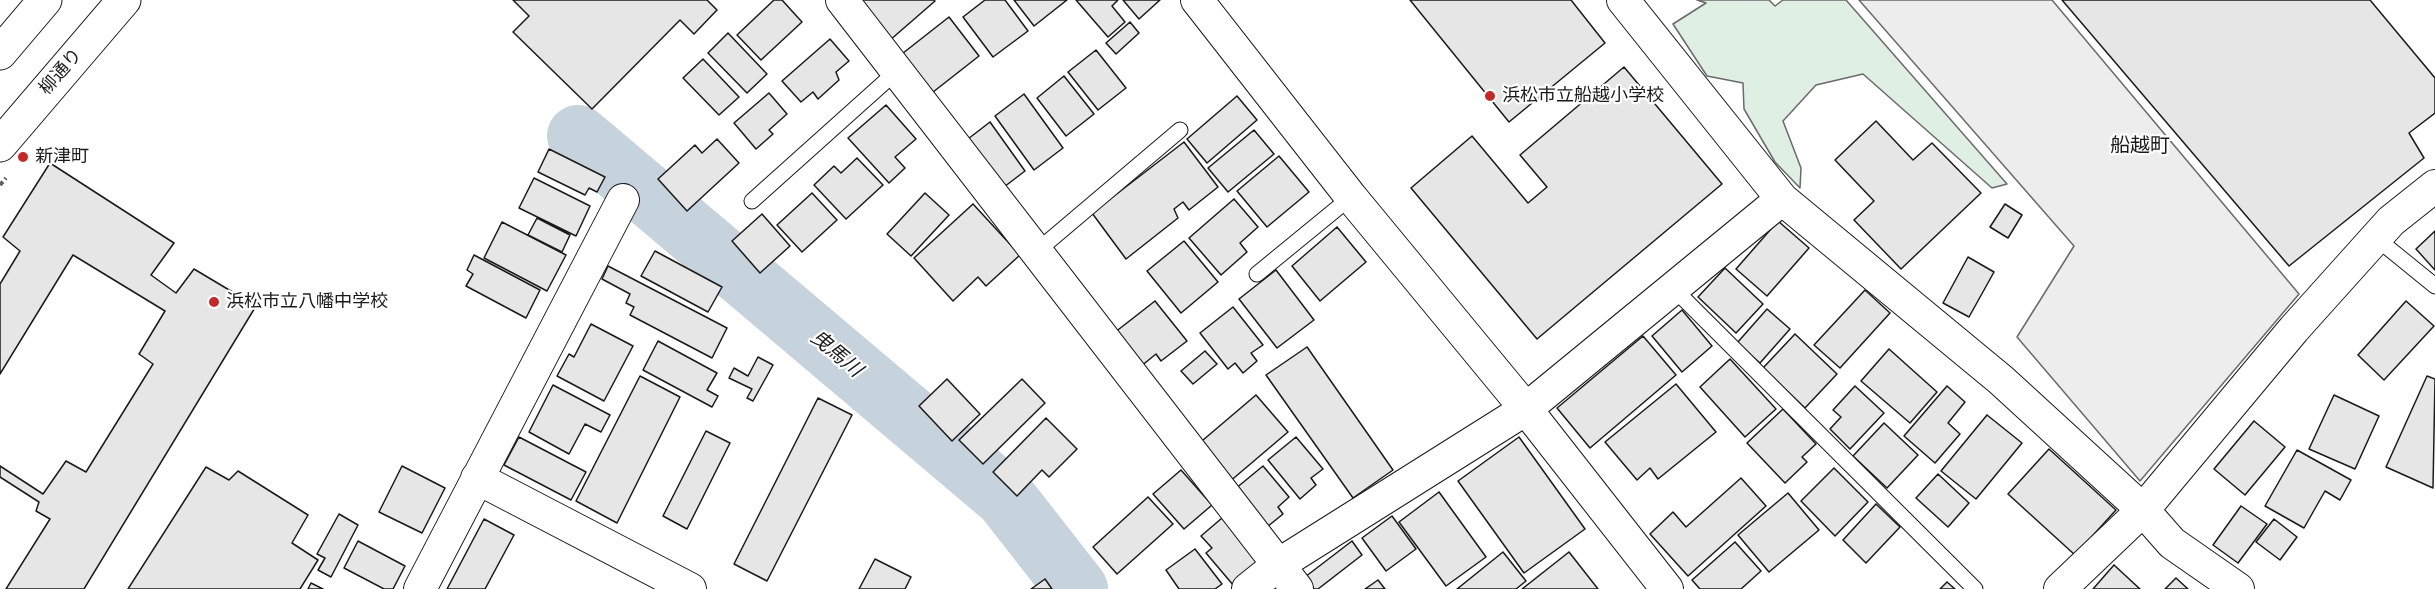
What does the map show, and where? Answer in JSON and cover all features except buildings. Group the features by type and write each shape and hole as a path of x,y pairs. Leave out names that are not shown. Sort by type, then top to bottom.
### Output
{"street":[{"path":"0,53 45,0"},
{"name":"柳通り","path":"0,145 124,0"},
{"path":"842,0 1288,577"},
{"path":"1197,0 1351,197 1526,409 1667,589"},
{"path":"1623,0 1782,199 2001,380 2143,510 2172,543 2238,589"},
{"path":"2060,589 2143,510 2294,329 2391,221 2435,186"},
{"path":"1248,589 1288,577 1526,409 1674,290 1782,199"},
{"path":"420,589 623,200"},
{"path":"477,478 690,589"}],"lane":[{"path":"752,201 897,71"},
{"path":"1036,252 1180,130"},
{"path":"1257,274 1351,197"},
{"path":"2376,238 2435,286"},
{"path":"1674,290 1975,589"}],"green space":[{"path":"1697,0 1769,0 1775,6 1783,0 1846,0 2007,184 1992,188 1863,74 1816,85 1783,121 1801,168 1800,188 1775,162 1744,109 1743,83 1707,76 1673,24 1706,3"}],"shaded area":[{"path":"1859,0 2052,0 2299,294 2140,481 2017,337 2074,246"}],"waterway":[{"name":"曳馬川","path":"578,136 1005,497 1077,589"}],"place":[{"name":"浜松市立船越小学校","path":"1490,96"},
{"name":"新津町","path":"23,157"},
{"name":"浜松市立八幡中学校","path":"214,302"}],"district":[{"name":"船越町","path":"2140,146"}]}
